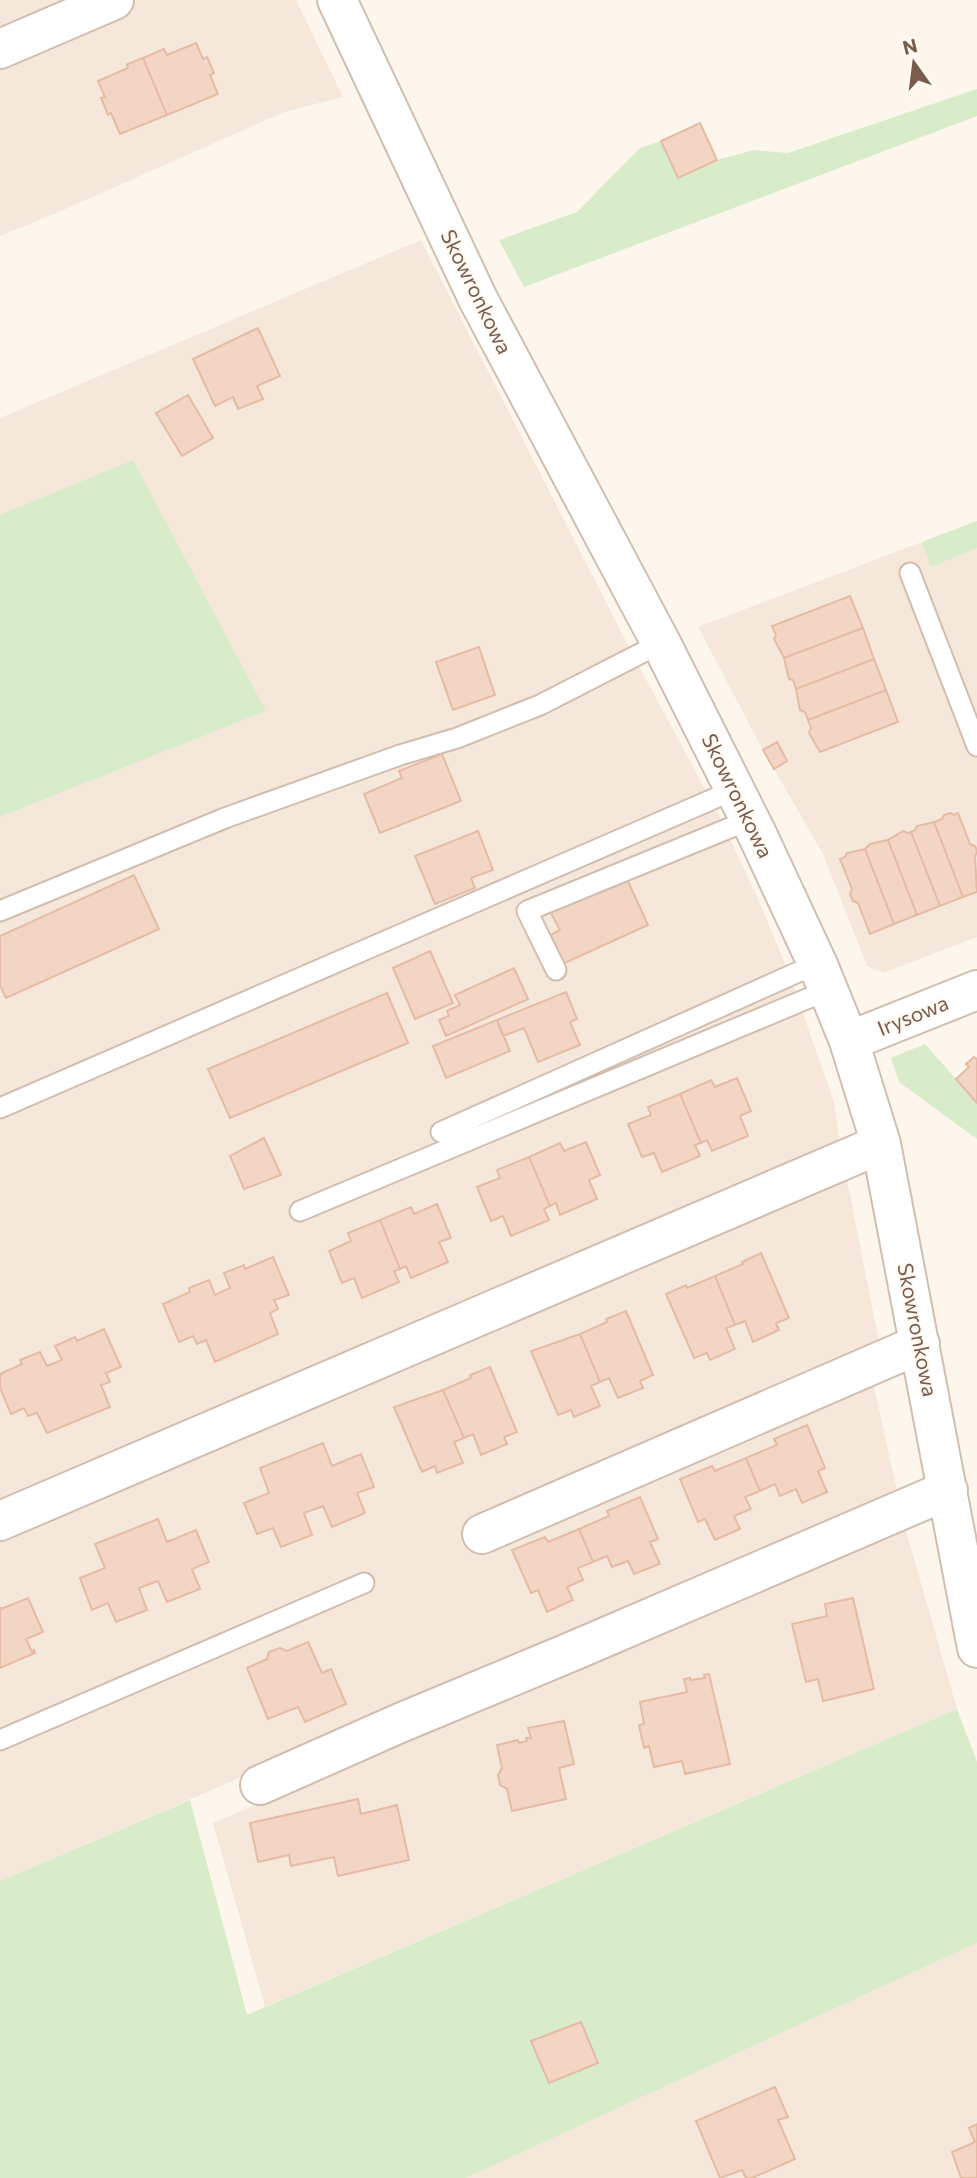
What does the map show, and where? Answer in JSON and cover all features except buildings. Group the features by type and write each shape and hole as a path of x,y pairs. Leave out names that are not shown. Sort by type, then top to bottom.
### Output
{"street":[{"path":"0,49 114,0"},
{"name":"Skowronkowa","path":"337,0 478,299 662,643 742,805 823,977 849,1041 881,1144 977,1648"},
{"name":"Irysowa","path":"849,1041 977,990"},
{"path":"0,1521 881,1144"},
{"path":"482,1534 920,1344"},
{"path":"260,1785 948,1490"}],"lane":[{"path":"910,573 977,746"},
{"path":"0,911 225,818 481,729 540,705 662,643"},
{"path":"556,970 527,911 742,805"},
{"path":"0,1108 742,805"},
{"path":"441,1132 796,973 823,977"},
{"path":"300,1211 823,977"},
{"path":"0,1740 364,1583"}],"shaded area":[{"path":"0,0 296,0 343,97 284,112 0,236"},
{"path":"421,240 634,657 719,815 790,976 834,1102 880,1346 866,1351 898,1495 0,1881 0,817 266,711 0,515 0,418"},
{"path":"977,521 977,937 883,973 867,966 823,854 763,750 698,627"},
{"path":"904,1524 957,1709 265,2007 213,1823"},
{"path":"977,1943 977,2178 466,2178"}],"green space":[{"path":"977,89 977,116 524,287 499,240 577,212 640,148 661,141 679,178 717,160 753,150 788,153"},
{"path":"133,460 266,711 0,817 0,515"},
{"path":"977,521 977,548 931,567 922,542"},
{"path":"925,1044 977,1103 977,1139 899,1082 891,1058"},
{"path":"957,1709 977,1762 977,1943 466,2178 0,2178 0,1881 190,1800 247,2015"}]}
